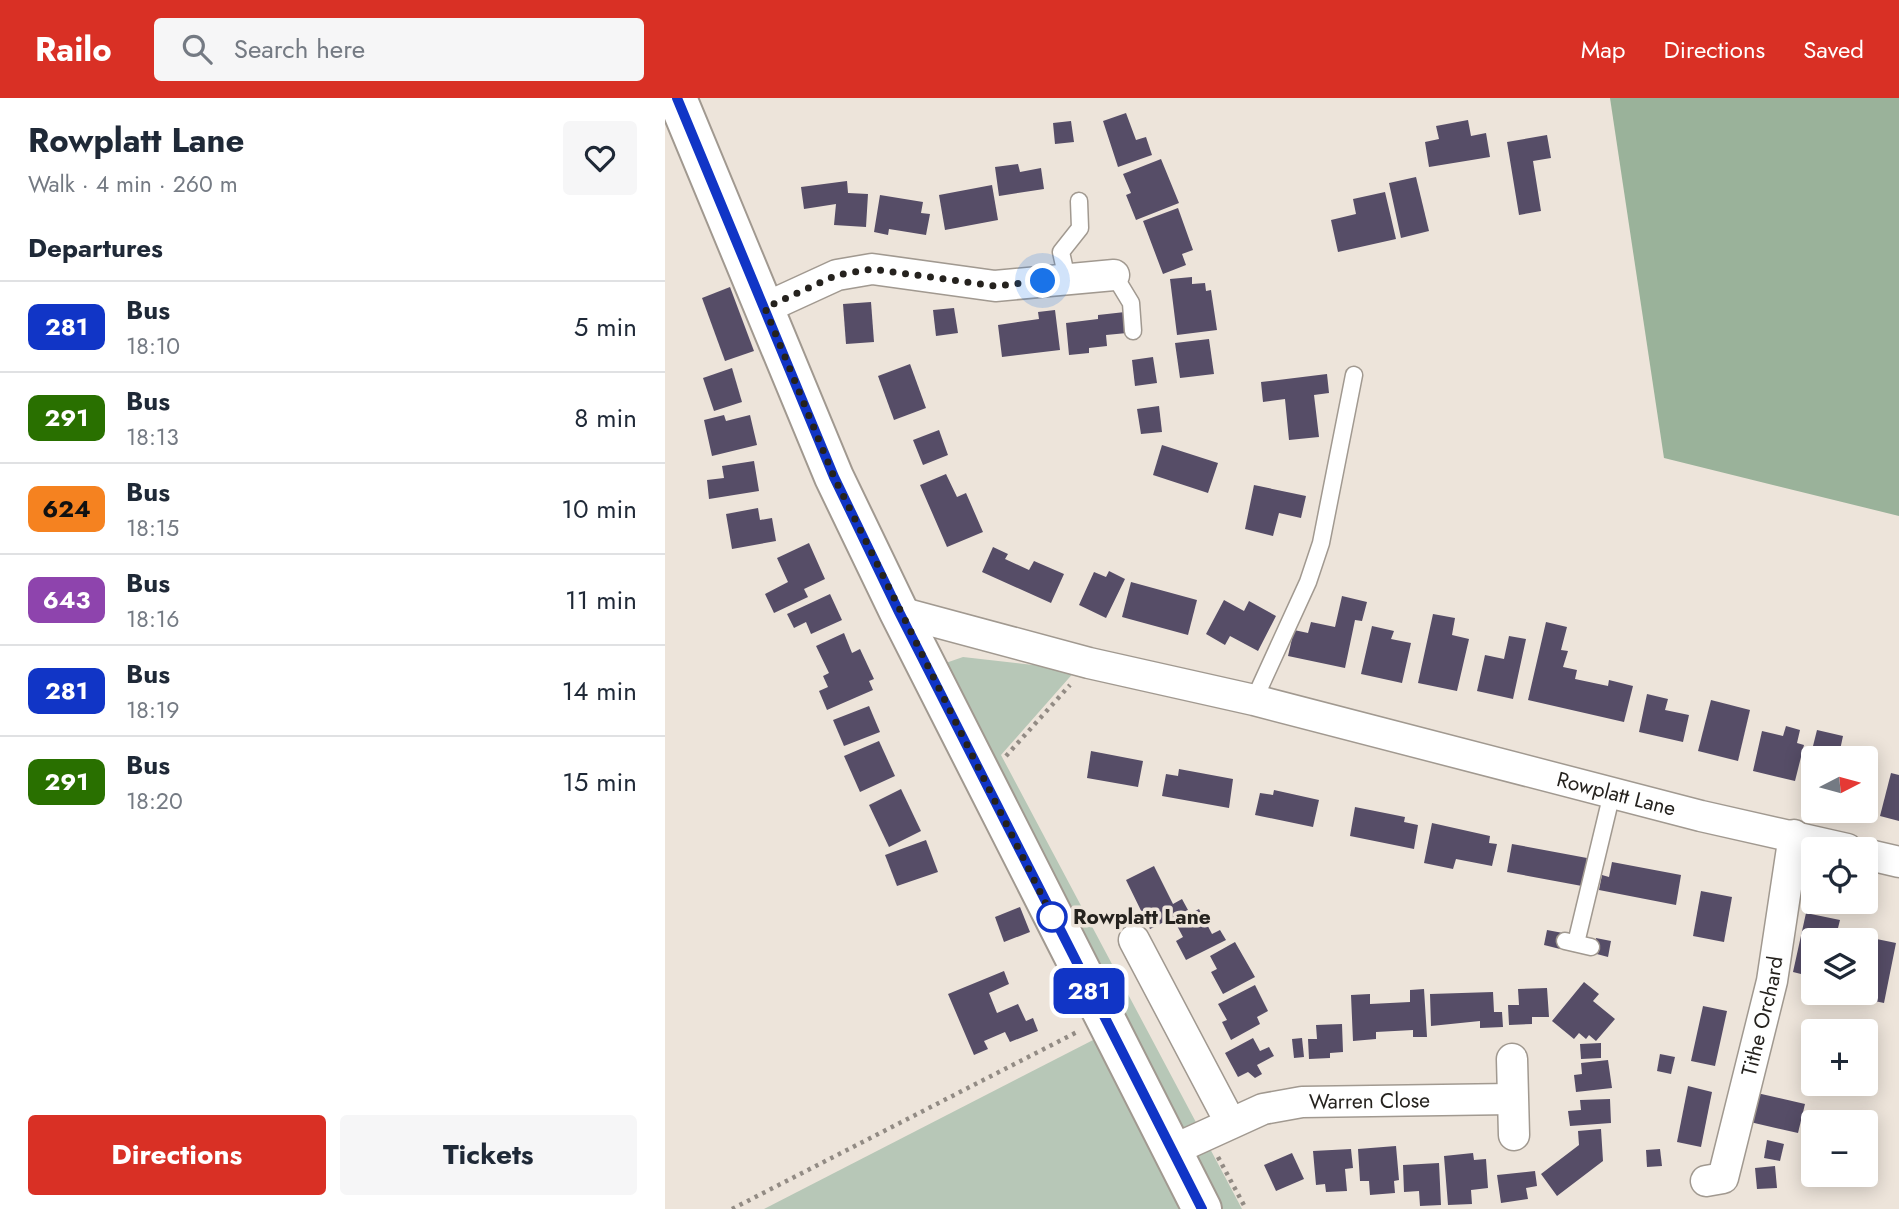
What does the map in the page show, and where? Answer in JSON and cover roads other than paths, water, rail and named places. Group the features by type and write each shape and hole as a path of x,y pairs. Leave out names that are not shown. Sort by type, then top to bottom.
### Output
{"street":[{"path":"677,98 834,477 984,782 1202,1209"},
{"path":"765,308 837,275 872,269 995,286 1114,275"},
{"name":"Rowplatt Lane","path":"899,612 1089,663 1254,700 1701,816 1802,837"},
{"name":"Tithe Orchard","path":"1706,1181 1723,1178 1772,981 1794,835"},
{"path":"1878,857 1899,862"},
{"path":"1134,940 1230,1122"},
{"path":"1513,1059 1514,1135"},
{"name":"Warren Close","path":"1173,1150 1263,1109 1302,1102 1512,1099"}],"lane":[{"path":"1067,279 1061,252 1080,228 1079,201"},
{"path":"1114,275 1131,303 1133,331"},
{"path":"1254,700 1308,582 1321,543 1354,375"},
{"path":"1577,943 1612,793"}],"place":[{"name":"Rowplatt Lane","path":"1052,917"}]}
